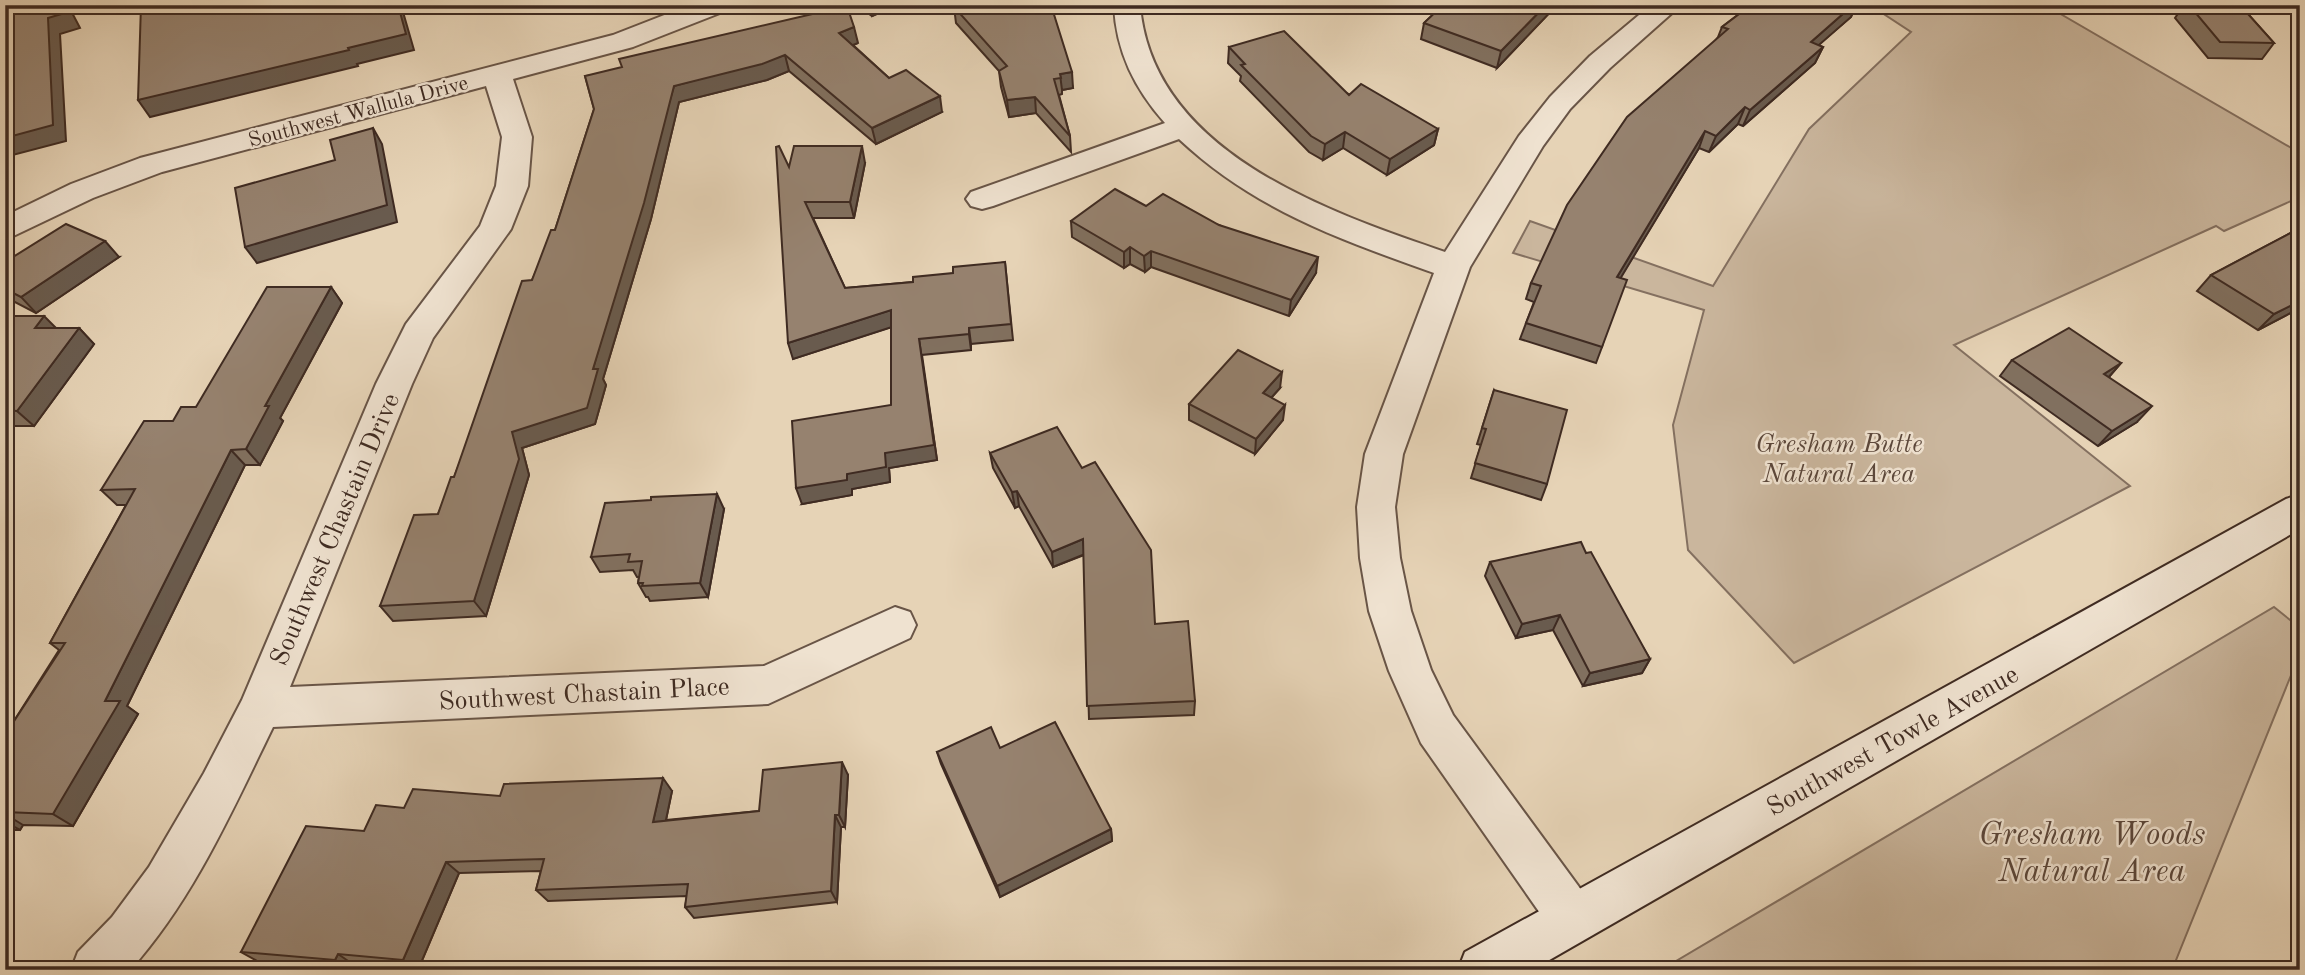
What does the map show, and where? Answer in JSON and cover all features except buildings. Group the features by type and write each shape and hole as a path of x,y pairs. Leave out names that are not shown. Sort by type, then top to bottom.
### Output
{"street":[{"name":"Southwest Wallula Drive","path":"5,229 82,191 151,165 623,41 715,5"},
{"path":"1127,5 1129,30 1138,59 1154,89 1184,127 1222,159 1267,190 1306,212 1453,267"},
{"path":"1573,919 1437,729 1410,671 1390,611 1382,571 1376,507 1384,454 1453,267 1530,143 1560,103 1600,62 1668,5"},
{"name":"Southwest Chastain Drive","path":"96,970 129,934 166,884 220,788 260,708 418,333 495,229 512,186 516,137 497,75"},
{"path":"982,199 1184,127"},
{"name":"Southwest Towle Avenue","path":"1483,970 2300,510"},
{"name":"Southwest Chastain Place","path":"260,708 768,685 895,625"}],"green space":[{"name":"Gresham Butte Natural Area","path":"1870,5 2045,5 2300,153 2300,197 2224,231 2216,226 1954,345 2130,486 1794,663 1688,550 1673,425 1704,310 1513,253 1530,221 1713,286 1809,129 1911,32"},
{"name":"Gresham Woods Natural Area","path":"2274,607 2300,628 2300,653 2172,970 1661,970"}]}
